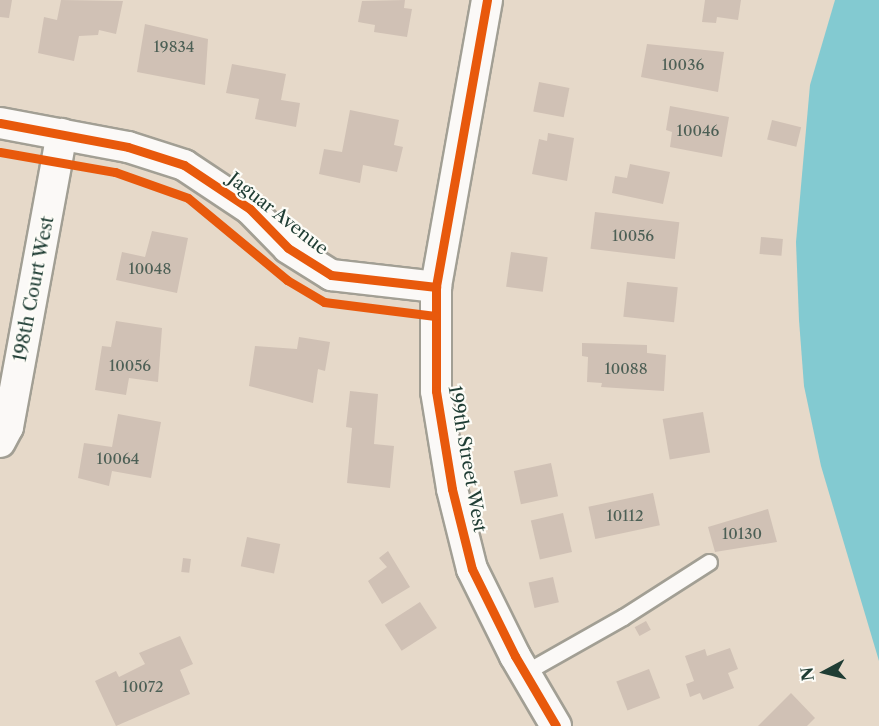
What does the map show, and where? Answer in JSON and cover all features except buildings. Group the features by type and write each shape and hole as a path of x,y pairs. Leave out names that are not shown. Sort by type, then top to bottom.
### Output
{"street":[{"name":"199th Street West","path":"487,0 436,287 436,391 452,489 472,569 524,673 556,726"},
{"name":"Jaguar Avenue","path":"0,123 128,147 184,165 250,209 288,248 331,275 436,287"},
{"name":"198th Court West","path":"0,442 8,428 62,134"}],"lane":[{"path":"524,673 623,617 709,562"}],"water":[{"path":"835,0 879,0 879,661 821,466 804,386 799,320 796,242 810,85"}],"cycle path":[{"path":"487,0 436,287 436,391 452,489 472,569 515,656 556,726"},
{"path":"0,123 128,147 184,165 250,209 288,248 331,275 436,287"},
{"path":"0,152 115,172 188,198 287,280 324,302 435,316"}]}
